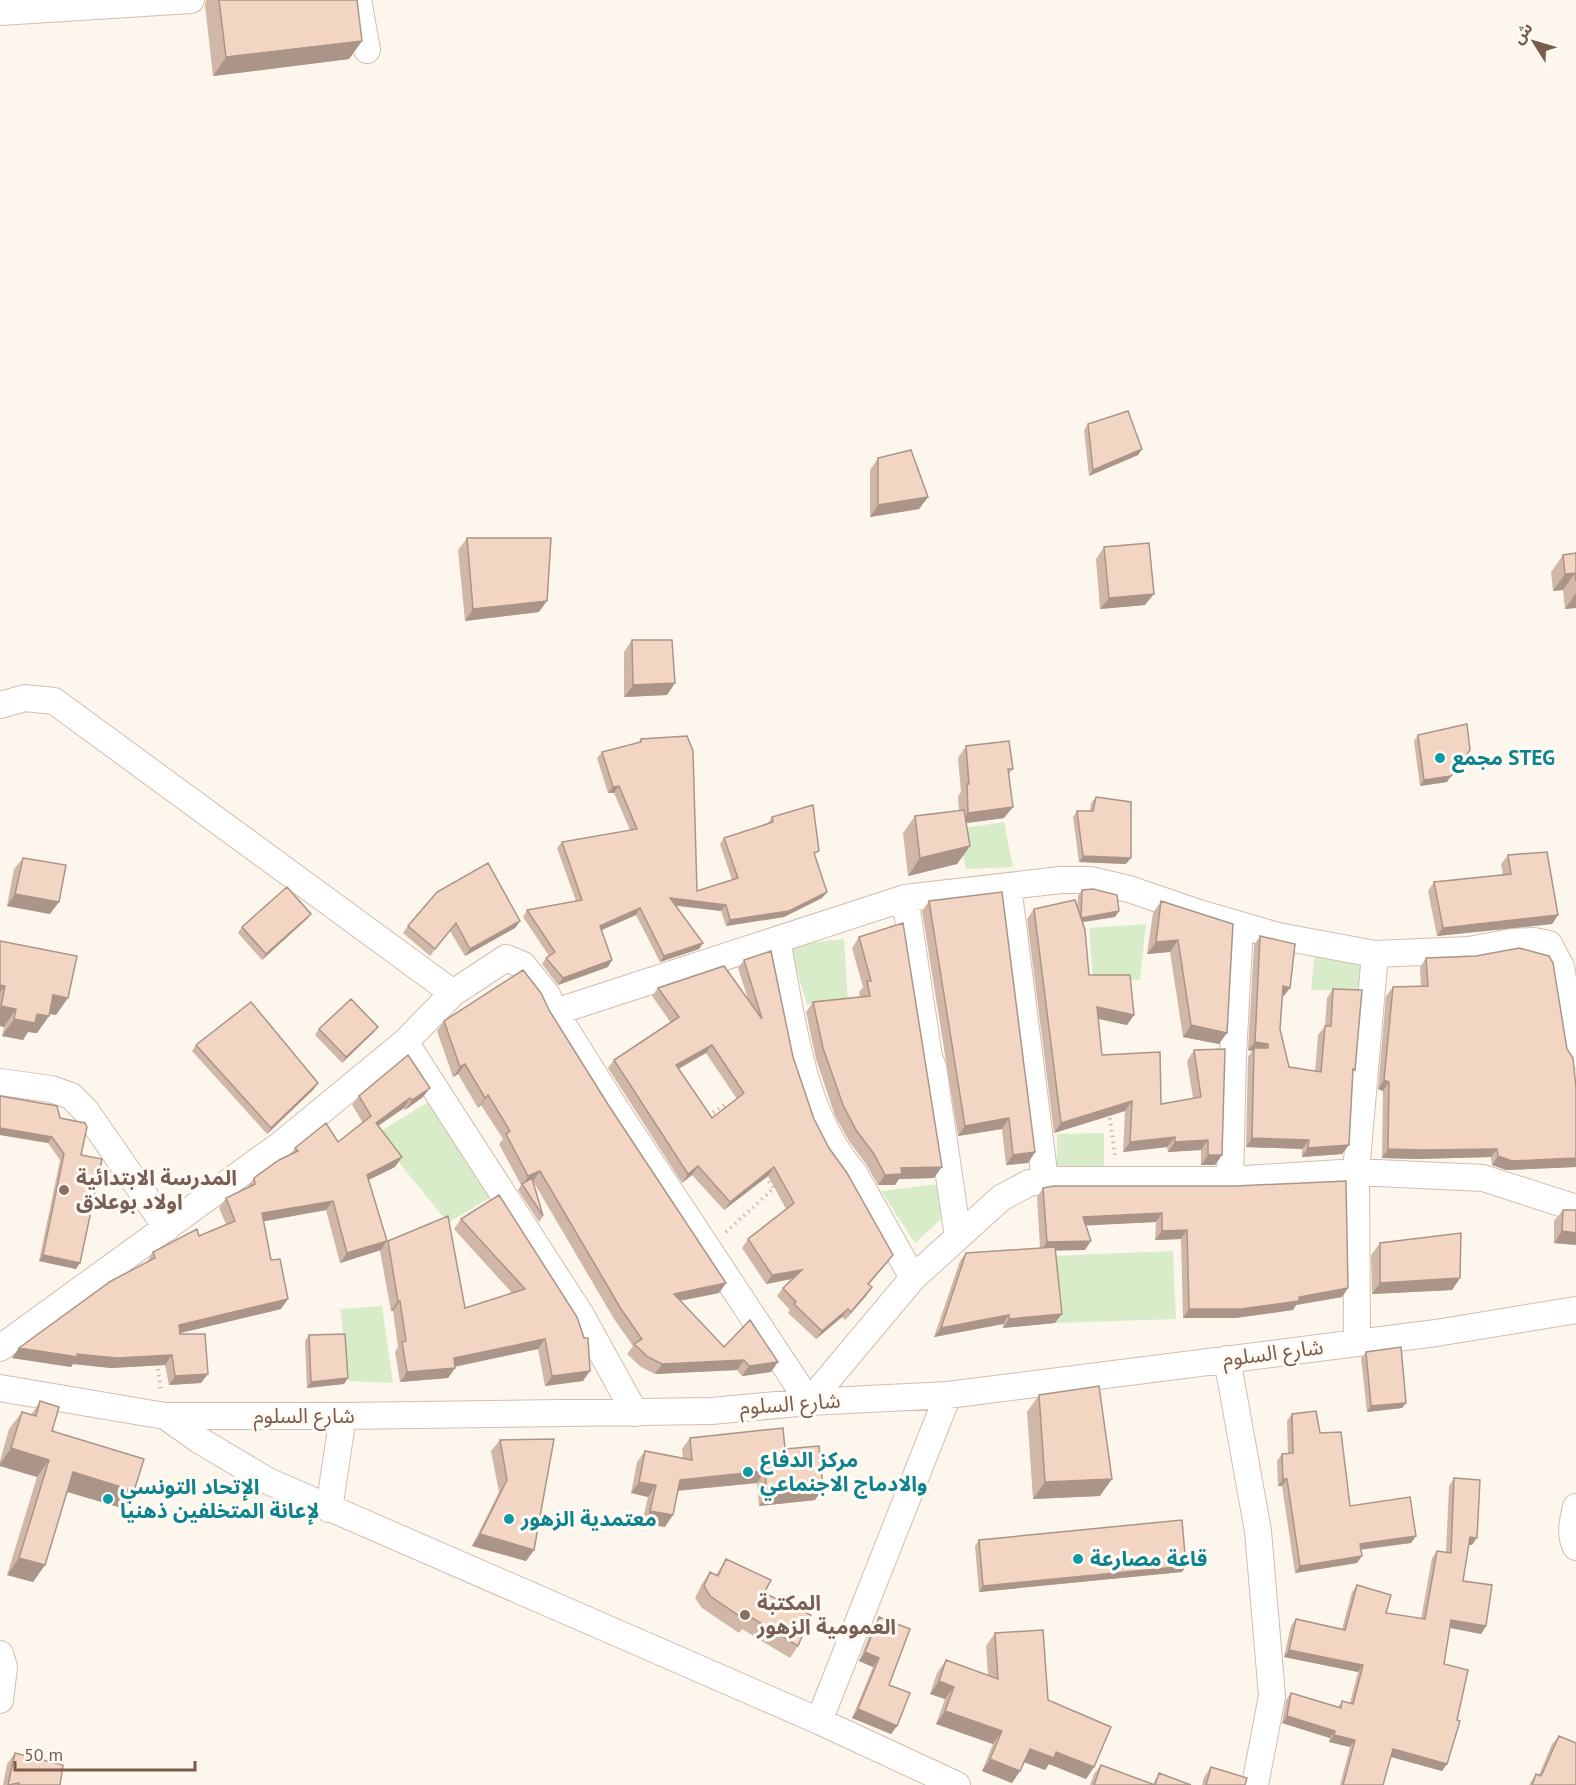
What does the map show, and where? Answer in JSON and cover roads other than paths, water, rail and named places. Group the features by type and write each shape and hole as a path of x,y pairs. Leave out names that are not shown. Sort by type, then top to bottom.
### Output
{"street":[{"path":"0,12 97,3 191,0"},
{"path":"358,0 367,50"},
{"path":"0,705 25,698 54,701 453,993"},
{"path":"555,1012 904,898 1042,881 1090,879 1278,936 1375,954 1469,950 1512,942 1534,941 1549,944 1561,967 1576,1055"},
{"path":"1008,886 1046,1180"},
{"path":"904,898 929,1057 933,1067 958,1237"},
{"path":"1230,1180 1233,1056 1240,925"},
{"path":"777,940 810,1094 831,1140 842,1159 854,1173 913,1278"},
{"path":"1357,1343 1356,1172 1375,954"},
{"path":"0,1348 280,1145 405,1042 453,993 506,958 524,965 547,995 555,1012 615,1108 808,1401 913,1278 989,1208 1008,1194 1029,1183 1046,1180 1230,1180 1356,1172 1483,1178 1576,1208"},
{"path":"405,1042 581,1315 635,1413"},
{"path":"0,1082 51,1089 71,1096 86,1111 167,1228"},
{"name":"شارع السلوم","path":"0,1388 165,1416 711,1411 808,1401 948,1395 1436,1333 1576,1310"},
{"path":"1227,1359 1258,1531 1272,1696 1255,1785"},
{"path":"819,1721 948,1395"},
{"path":"165,1416 199,1440 268,1481 819,1721 957,1785"},
{"path":"329,1509 343,1416"},
{"path":"1576,1507 1572,1530 1576,1547"},
{"path":"0,1700 1,1662"}],"place":[{"name":"مجمع STEG","path":"1440,758"},
{"name":"المدرسة الابتدائية اولاد بوعلاق","path":"64,1190"},
{"name":"مركز الدفاع والادماج الاجنماعي","path":"748,1472"},
{"name":"الإتحاد التونسي لإعانة المتخلفين ذهنيا","path":"108,1499"},
{"name":"معتمدية الزهور","path":"509,1519"},
{"name":"قاعة مصارعة","path":"1078,1559"},
{"name":"المكتبة العمومية الزهور","path":"745,1615"}]}
